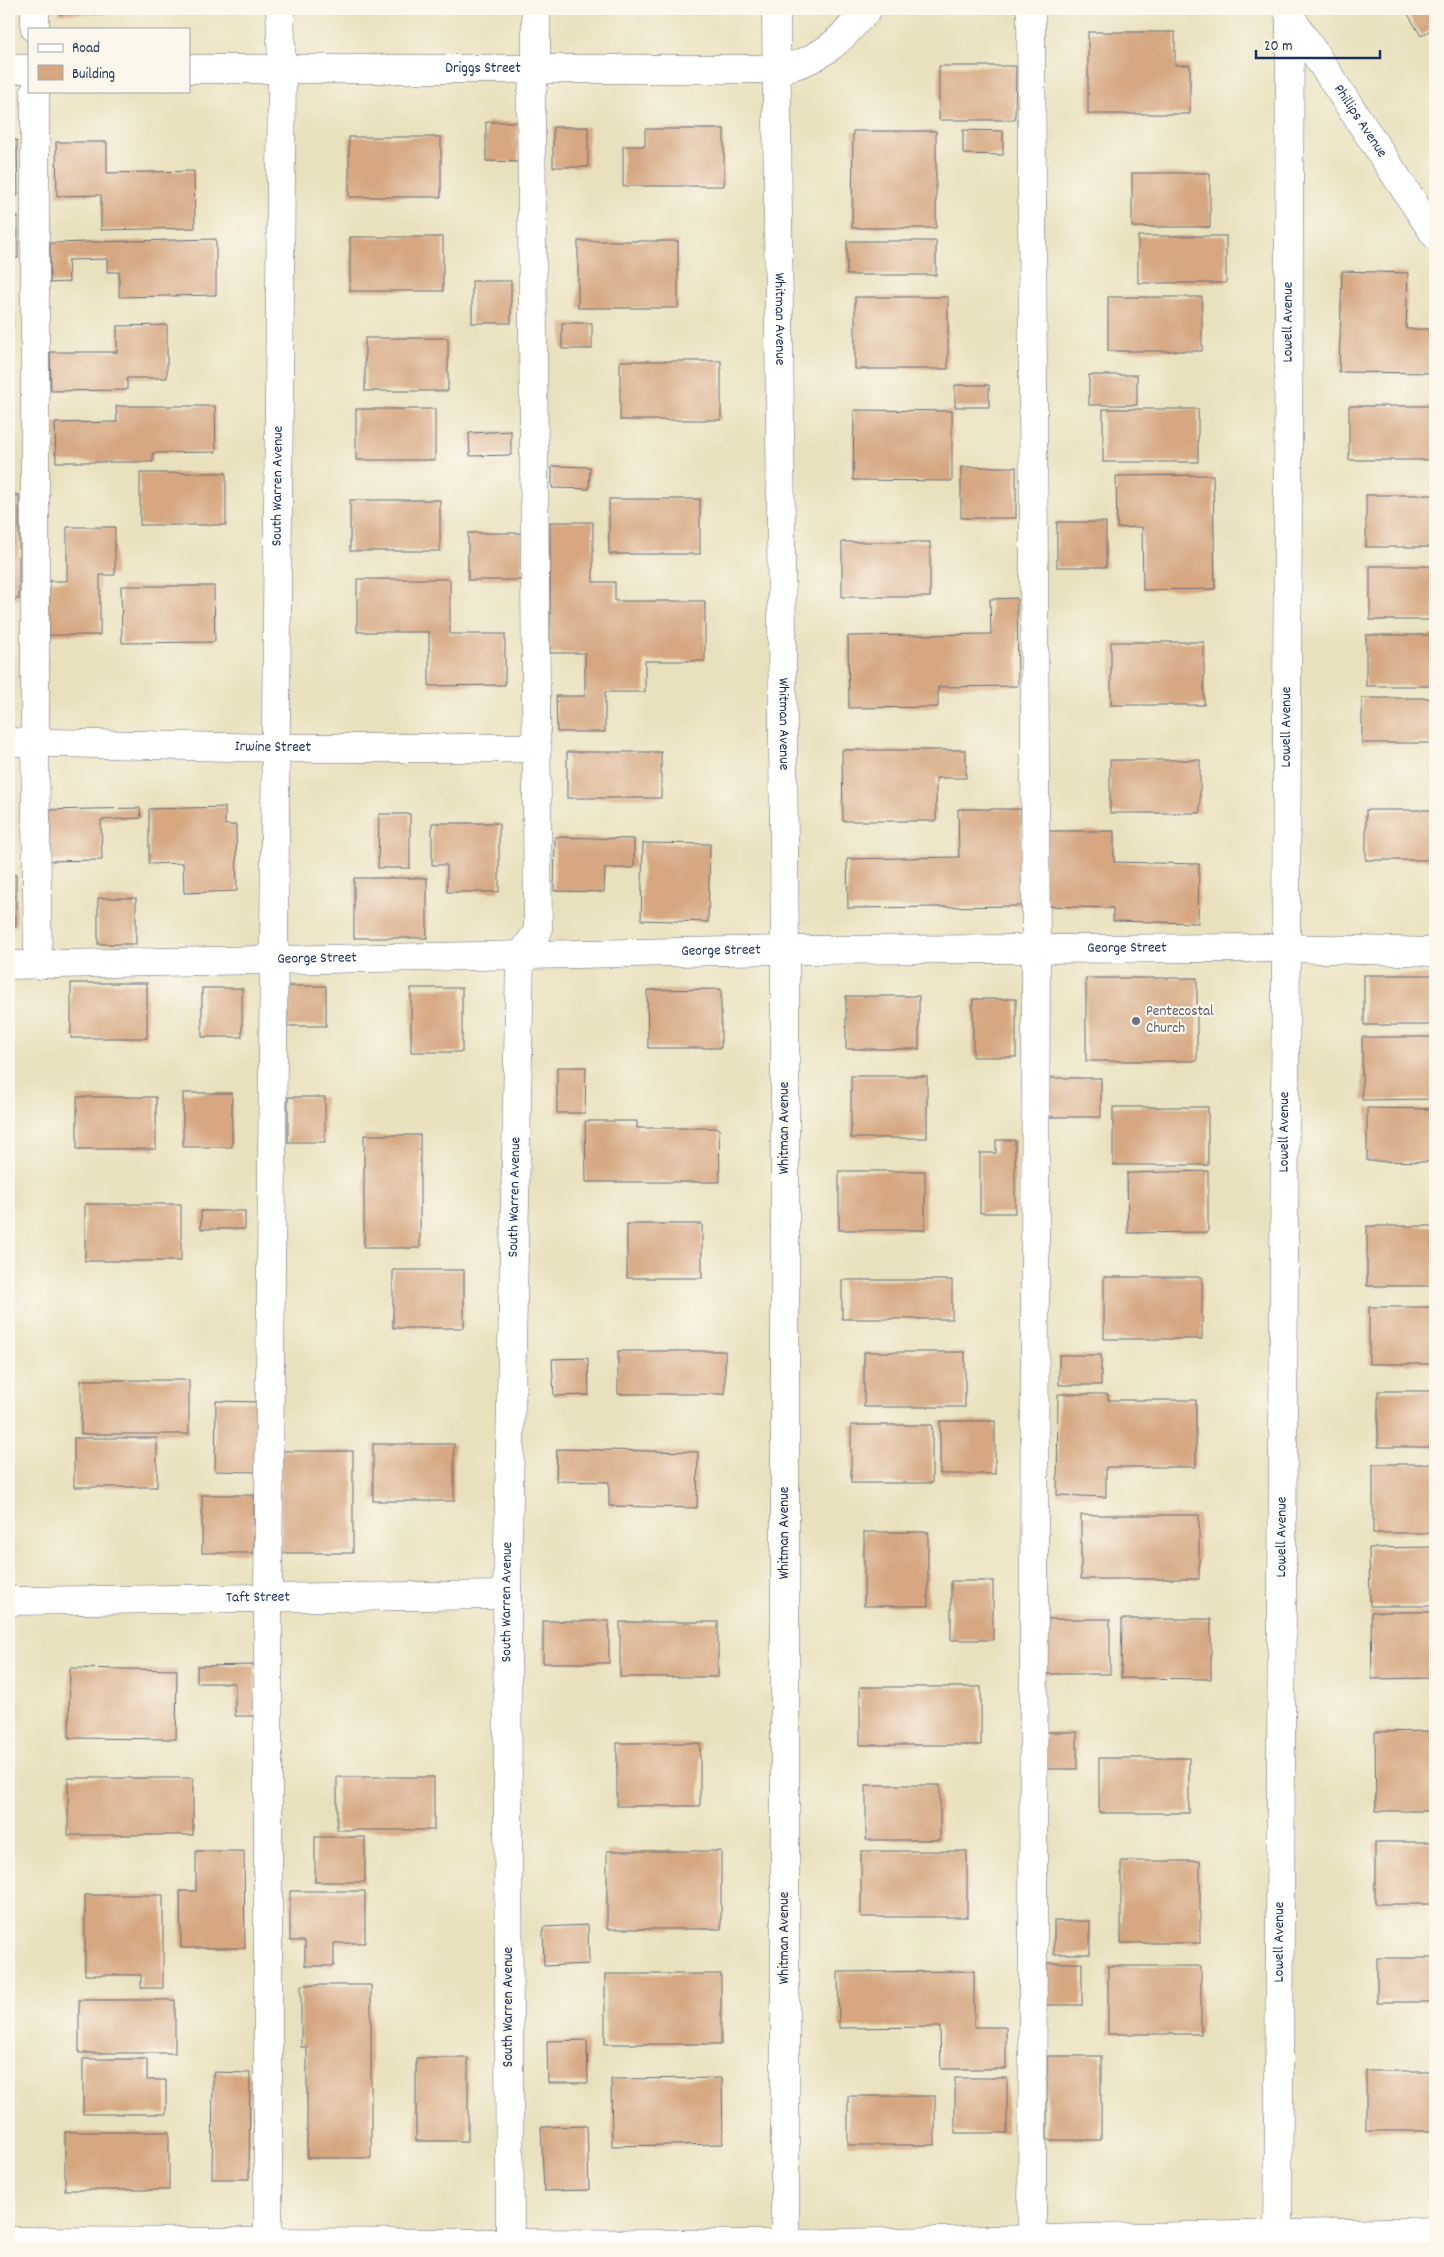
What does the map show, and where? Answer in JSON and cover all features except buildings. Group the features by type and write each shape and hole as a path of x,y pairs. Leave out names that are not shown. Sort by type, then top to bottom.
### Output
{"street":[{"path":"35,9 35,28"},
{"name":"South Warren Avenue","path":"268,2246 268,1597 282,69 280,9"},
{"path":"520,956 538,931 531,97 536,69 536,9"},
{"name":"Whitman Avenue","path":"776,9 785,950 785,2246"},
{"name":"Driggs Street","path":"190,69 777,69 797,66 823,53 868,9"},
{"path":"1031,9 1036,950 1032,2243"},
{"name":"Phillips Avenue","path":"1287,12 1435,235"},
{"name":"Lowell Avenue","path":"1278,2240 1286,948 1287,12"},
{"path":"9,69 28,69"},
{"path":"35,92 22,742 38,965"},
{"name":"Irwine Street","path":"22,742 276,748 537,748"},
{"name":"George Street","path":"9,965 785,950 1286,948 1435,952"},
{"name":"South Warren Avenue","path":"510,2246 507,1595 520,956"},
{"name":"Taft Street","path":"9,1601 507,1595"},
{"path":"9,2241 268,2246 785,2246 1278,2240 1435,2231"}],"place":[{"name":"Pentecostal Church","path":"1136,1021"}]}
